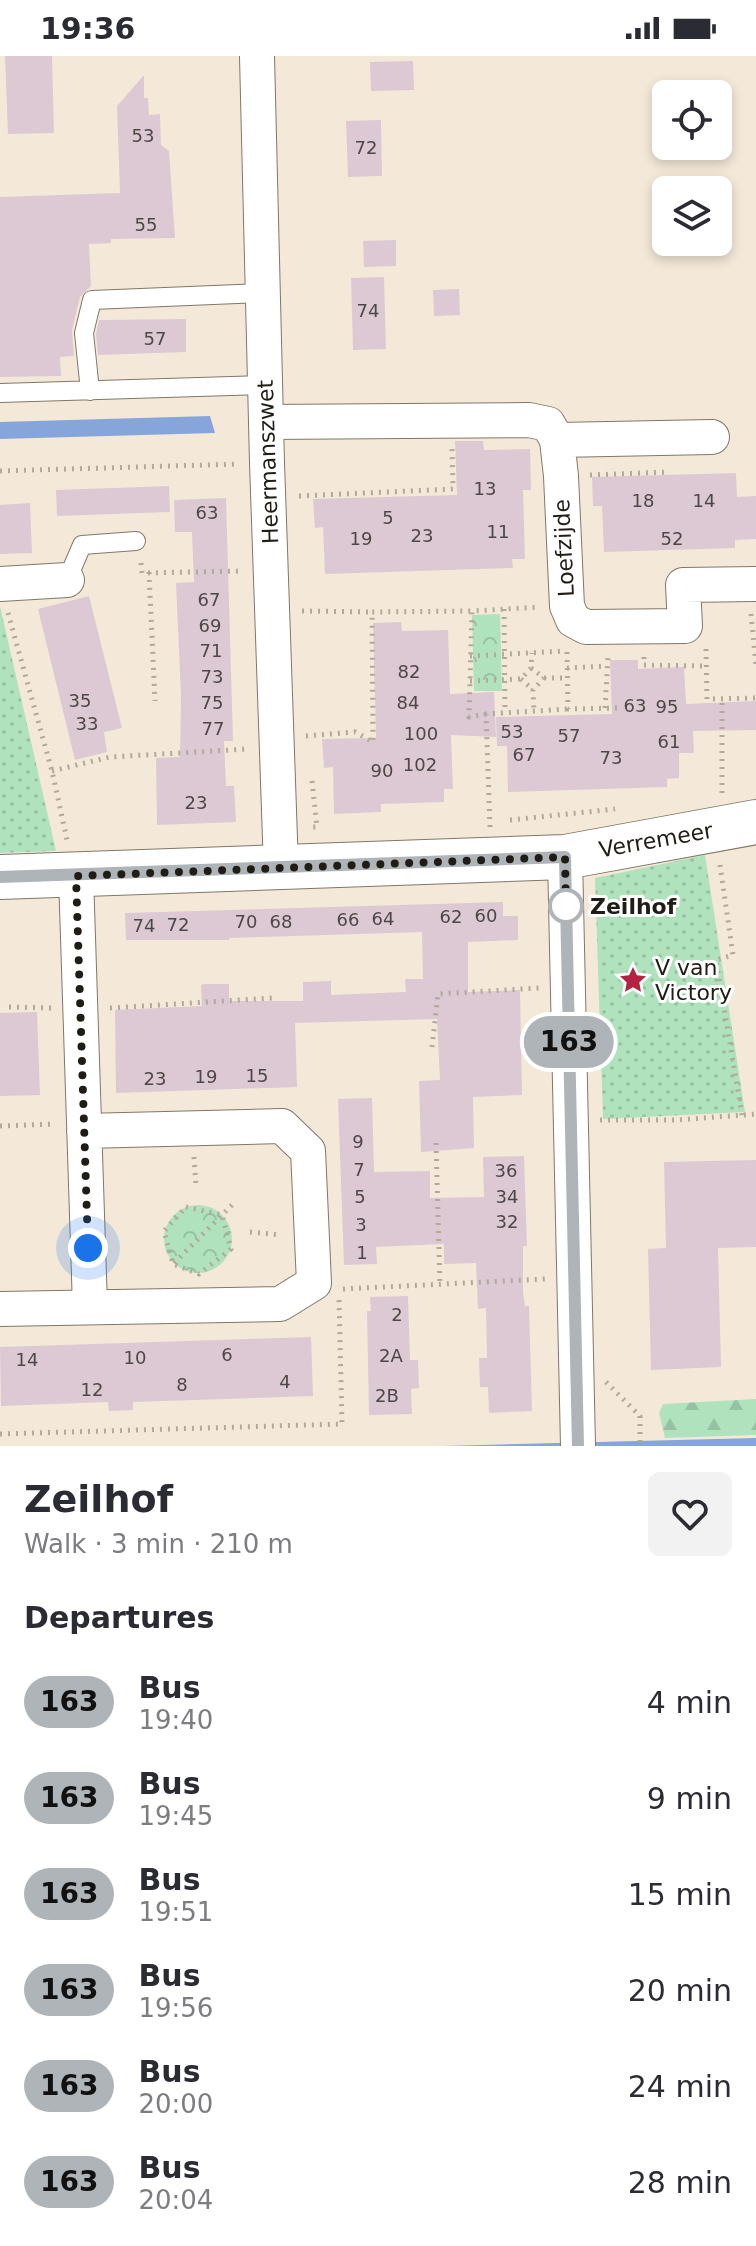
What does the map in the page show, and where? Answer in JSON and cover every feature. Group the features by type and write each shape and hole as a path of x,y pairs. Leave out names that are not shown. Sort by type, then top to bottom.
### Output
{"street":[{"name":"Heermanszwet","path":"257,56 273,611 292,743 280,848"},
{"path":"267,422 529,420 548,424 557,440 712,437"},
{"name":"Loefzijde","path":"557,440 572,632 586,627 685,626"},
{"path":"0,584 67,580"},
{"path":"685,626 683,585 756,584"},
{"name":"Verremeer","path":"0,877 76,876 280,848 490,831 565,857 726,809"},
{"path":"565,857 578,1437"},
{"path":"76,876 90,1307"},
{"path":"0,1309 280,1304 314,1283 308,1151 282,1126 84,1127"}],"lane":[{"path":"90,391 84,333 92,300 262,293"},
{"path":"0,393 265,385"},
{"path":"67,580 82,545 136,541"}],"path":[{"path":"269,498 453,489 451,420"},
{"path":"0,471 267,463"},
{"path":"136,541 142,573 272,570"},
{"path":"149,572 155,701"},
{"path":"0,584 52,771 76,876"},
{"path":"504,609 505,713"},
{"path":"273,611 504,609 572,632"},
{"path":"472,611 469,717 618,708"},
{"path":"52,771 110,757 292,743 355,732 373,742 372,612"},
{"path":"756,614 751,614 756,666"},
{"path":"685,626 706,642 707,699 756,698"},
{"path":"470,656 532,653 572,632"},
{"path":"568,709 567,668 572,632"},
{"path":"470,681 521,679 531,668 532,653"},
{"path":"605,708 608,655"},
{"path":"567,668 607,666"},
{"path":"531,668 544,678 567,678"},
{"path":"533,690 544,678"},
{"path":"521,679 533,690 534,711"},
{"path":"722,699 733,955 716,960 742,1115"},
{"path":"486,714 490,831 629,807"},
{"path":"310,766 317,827"},
{"path":"280,848 317,827 332,827"},
{"path":"432,1047 438,994 568,986"},
{"path":"9,1007 80,1009 272,998"},
{"path":"571,1122 677,1120 756,1114"},
{"path":"0,1126 84,1127"},
{"path":"436,1143 440,1285"},
{"path":"173,1264 235,1202"},
{"path":"173,1264 164,1231 186,1207 222,1215"},
{"path":"173,1264 199,1274 231,1249 222,1215"},
{"path":"0,1434 342,1424 339,1289 574,1278"},
{"path":"640,1416 640,1446"}],"green space":[{"path":"0,606 56,851 0,853"},
{"path":"500,614 502,691 474,691 472,615"},
{"path":"705,855 745,1112 603,1119 595,878"},
{"path":"205,1205 226,1220 232,1239 230,1252 222,1263 205,1273 191,1273 174,1263 166,1252 164,1232 174,1215 185,1207"},
{"path":"756,1399 756,1435 665,1438 659,1413 663,1404"}],"water":[{"path":"210,416 215,433 0,439 0,422"},
{"path":"756,1438 756,1446 443,1446"}],"building":[{"path":"5,56 52,56 54,133 8,134"},
{"path":"413,61 414,90 371,91 370,62"},
{"path":"144,75 144,98 148,98 149,115 160,114 161,145 169,151 175,238 111,239 111,243 89,244 91,286 80,297 72,330 74,356 60,357 61,376 0,377 0,197 120,193 117,106"},
{"path":"381,120 382,176 348,177 346,121"},
{"path":"396,240 396,266 364,267 363,241"},
{"path":"384,277 386,349 353,350 351,278"},
{"path":"459,289 460,315 434,316 433,290"},
{"path":"186,319 186,352 98,355 96,334 99,320"},
{"path":"455,441 483,441 484,450 530,449 531,490 523,490 525,559 512,559 513,568 325,574 323,527 315,528 313,499 457,495"},
{"path":"736,473 737,497 756,496 756,539 735,540 735,548 604,552 602,506 593,506 592,477"},
{"path":"169,486 170,512 57,516 56,490"},
{"path":"226,498 233,741 224,741 226,786 234,786 236,822 157,825 156,758 180,757 181,696 176,583 194,582 192,532 175,532 174,500"},
{"path":"30,503 32,553 0,554 0,505"},
{"path":"89,596 122,728 104,732 107,752 75,760 38,609"},
{"path":"401,622 402,631 448,630 450,694 494,692 496,737 451,735 453,789 444,789 444,802 381,804 381,812 334,814 333,767 324,768 322,739 376,738 373,623"},
{"path":"610,660 638,660 638,669 684,667 686,704 756,701 756,730 693,731 694,753 679,753 679,778 667,779 667,787 508,792 507,746 497,746 496,717 612,714"},
{"path":"503,902 503,916 518,916 518,940 468,942 468,992 520,990 522,1095 473,1097 474,1148 421,1152 419,1081 440,1080 437,1019 295,1023 297,1087 116,1093 115,1010 202,1006 201,985 204,984 229,984 229,1001 303,1001 303,982 331,981 331,995 406,992 405,979 423,979 422,932 229,940 126,940 125,913"},
{"path":"37,1012 40,1095 0,1096 0,1013"},
{"path":"372,1098 374,1172 430,1171 430,1198 484,1197 483,1157 524,1156 527,1246 523,1246 523,1292 525,1306 529,1306 532,1411 489,1413 488,1387 480,1387 479,1358 487,1358 486,1308 478,1309 476,1263 444,1264 444,1244 376,1247 377,1264 344,1265 338,1099"},
{"path":"756,1160 756,1247 718,1248 721,1367 651,1370 648,1249 666,1248 664,1162"},
{"path":"408,1296 410,1360 418,1360 419,1388 411,1389 412,1414 369,1415 367,1311 371,1311 370,1297"},
{"path":"311,1337 313,1396 133,1402 133,1410 109,1411 108,1402 1,1406 0,1347"}],"bus line":[{"name":"163","path":"0,877 565,857 578,1446"}],"place":[{"name":"Zeilhof","path":"566,906"},
{"name":"V van Victory","path":"633,980"}],"route":[{"path":"88,1248 76,876 565,857 566,909 566,906"}]}
